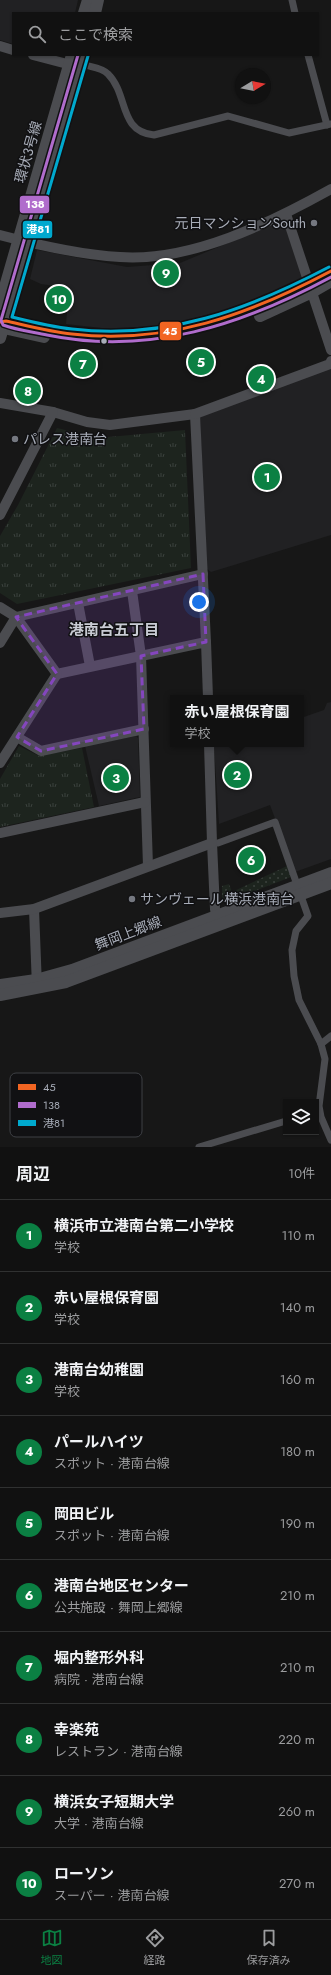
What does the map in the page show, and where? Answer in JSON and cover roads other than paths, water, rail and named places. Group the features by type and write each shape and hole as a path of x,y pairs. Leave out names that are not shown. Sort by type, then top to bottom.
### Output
{"street":[{"path":"84,12 88,0"},
{"path":"95,12 98,0"},
{"path":"292,0 295,12"},
{"path":"0,48 12,50"},
{"path":"40,56 77,61 108,73 122,96 132,126 145,134 154,135 228,116 289,133 329,124 308,56"},
{"name":"環状3号線","path":"0,304 22,241 77,61"},
{"path":"0,236 120,258 168,254 191,250 286,214 331,189"},
{"path":"286,214 331,350"},
{"name":"環状3号線","path":"2,327 22,241"},
{"path":"2,327 64,341 97,345 152,344 225,328 277,309 311,288 331,271"},
{"path":"311,288 331,281"},
{"path":"0,403 54,412 87,422 110,425 195,414 330,364 331,361"},
{"path":"0,515 54,412"},
{"path":"195,414 208,695"},
{"path":"0,643 16,617 78,602 132,592 203,574"},
{"path":"132,592 141,656 148,866"},
{"path":"78,602 90,666"},
{"path":"0,607 16,617 57,674"},
{"path":"0,763 57,674 206,642"},
{"path":"17,737 41,752 144,729"},
{"path":"209,747 215,843 217,919"},
{"path":"0,833 146,802"},
{"path":"0,913 34,909 148,866 274,822 308,916 296,931 292,950 294,976 299,1000 321,1044 324,1059 319,1103"},
{"name":"舞岡上郷線","path":"217,919 331,873"},
{"name":"舞岡上郷線","path":"0,995 36,984 217,919 331,883"},
{"path":"34,909 36,984"},
{"name":"舞岡上郷線","path":"0,985 36,984"},
{"path":"321,1044 331,1036"},
{"path":"319,1114 331,1140"},
{"path":"199,1147 283,1122"}],"place":[{"name":"元日マンションSouth","path":"314,223"},
{"name":"横浜女子短期大学","path":"166,273"},
{"name":"ローソン","path":"59,299"},
{"name":"岡田ビル","path":"201,362"},
{"name":"堀内整形外科","path":"83,364"},
{"name":"パールハイツ","path":"261,379"},
{"name":"幸楽苑","path":"28,391"},
{"name":"パレス港南台","path":"15,439"},
{"name":"横浜市立港南台第二小学校","path":"267,477"},
{"name":"赤い屋根保育園","path":"237,775"},
{"name":"港南台幼稚園","path":"116,778"},
{"name":"港南台地区センター","path":"251,860"},
{"name":"サンヴェール横浜港南台","path":"132,899"}],"district":[{"name":"港南台五丁目","path":"114,630"}]}
